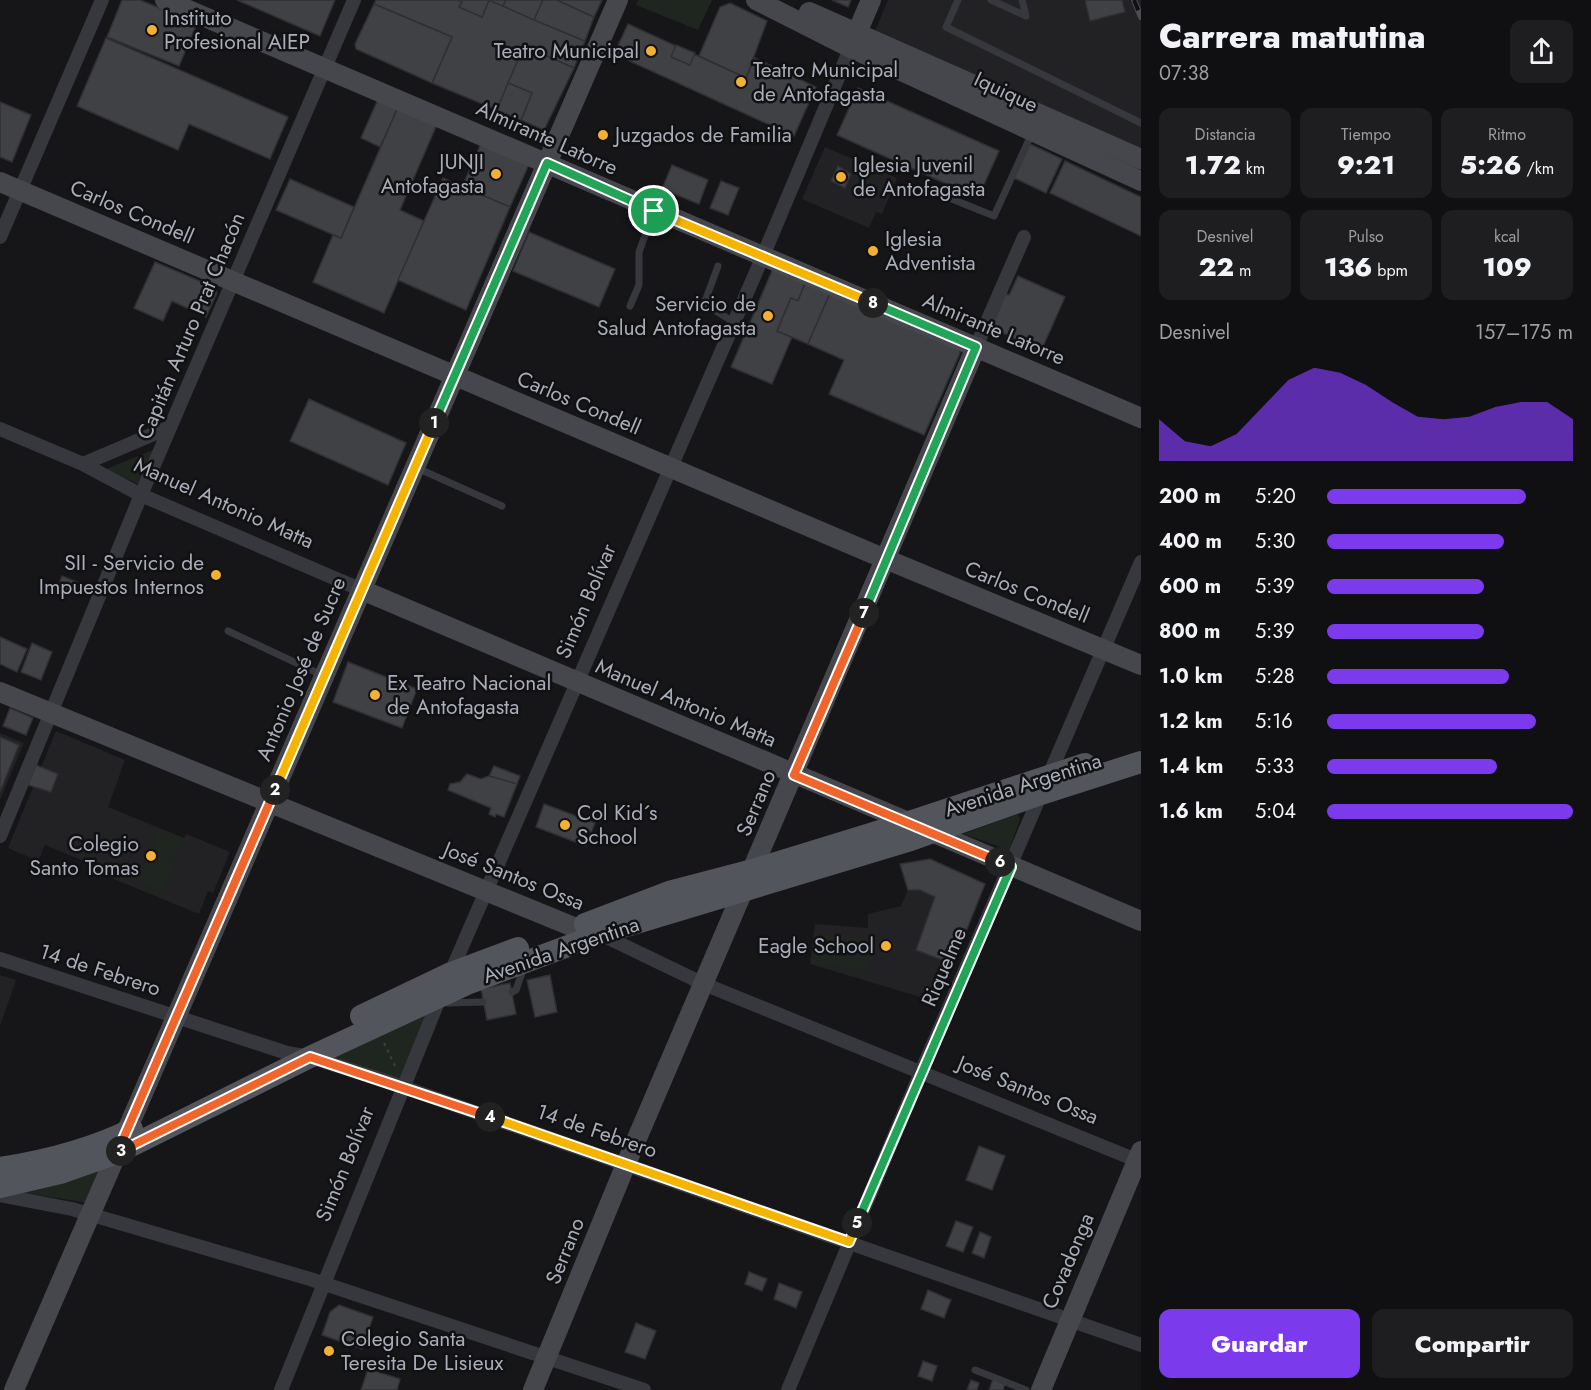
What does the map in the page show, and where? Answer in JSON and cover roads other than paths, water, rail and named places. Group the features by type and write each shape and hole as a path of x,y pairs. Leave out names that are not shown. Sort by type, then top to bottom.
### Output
{"main road":[{"name":"Avenida Argentina","path":"0,1168 121,1143 287,1053 451,973 669,892 749,880 931,834 1045,784 1141,747"},
{"name":"Avenida Argentina","path":"0,1187 60,1173 121,1143 439,999 525,962 600,934 906,823 1045,784 1141,762"}],"street":[{"path":"0,237 102,0"},
{"name":"Almirante Latorre","path":"165,0 1141,418"},
{"name":"Capitán Arturo Prat Chacón","path":"0,836 141,495 354,0"},
{"name":"Antonio José de Sucre","path":"14,1390 618,0"},
{"path":"756,0 854,41"},
{"path":"785,0 854,41"},
{"name":"Simón Bolívar","path":"281,1390 401,1087 669,467 763,256 871,0"},
{"name":"Iquique","path":"854,41 1033,131 1141,181"},
{"name":"Iquique","path":"854,41 1141,159"},
{"name":"Carlos Condell","path":"0,182 886,560 1141,665"},
{"name":"Serrano","path":"533,1390 626,1164 1024,237"},
{"name":"Manuel Antonio Matta","path":"83,464 170,427"},
{"name":"Manuel Antonio Matta","path":"0,429 83,464 141,495 931,834 1141,921"},
{"name":"Riquelme","path":"788,1390 921,1072 1141,562"},
{"name":"José Santos Ossa","path":"0,692 576,928 600,934 704,984 1140,1158"},
{"name":"14 de Febrero","path":"0,959 287,1053 310,1057 401,1087 1141,1346"},
{"name":"Covadonga","path":"1041,1390 1140,1158"},
{"path":"0,1195 90,1214 323,1284 644,1390"}],"lane":[{"path":"958,0 946,27 1141,123"},
{"path":"991,0 1026,16 1022,0"},
{"path":"932,191 994,216 1033,131"},
{"path":"630,306 639,285 637,267 639,252 654,211"},
{"path":"718,266 704,304 734,322"},
{"path":"414,467 502,506"},
{"path":"228,631 324,676"},
{"path":"512,992 516,990 525,962"},
{"path":"439,999 483,1002"},
{"path":"975,1370 1026,1390"}],"railway":[{"path":"1134,0 1141,17"}],"place":[{"name":"Instituto Profesional AIEP","path":"152,30"},
{"name":"Teatro Municipal","path":"651,51"},
{"name":"Teatro Municipal de Antofagasta","path":"741,82"},
{"name":"Juzgados de Familia","path":"603,135"},
{"name":"JUNJI Antofagasta","path":"496,174"},
{"name":"Iglesia Juvenil de Antofagasta","path":"841,177"},
{"name":"Iglesia Adventista","path":"873,251"},
{"name":"Servicio de Salud Antofagasta","path":"768,316"},
{"name":"SII - Servicio de Impuestos Internos","path":"216,575"},
{"name":"Ex Teatro Nacional de Antofagasta","path":"375,695"},
{"name":"Col Kid´s School","path":"565,825"},
{"name":"Colegio Santo Tomas","path":"151,856"},
{"name":"Eagle School","path":"886,946"},
{"name":"Colegio Santa Teresita De Lisieux","path":"329,1351"}]}
